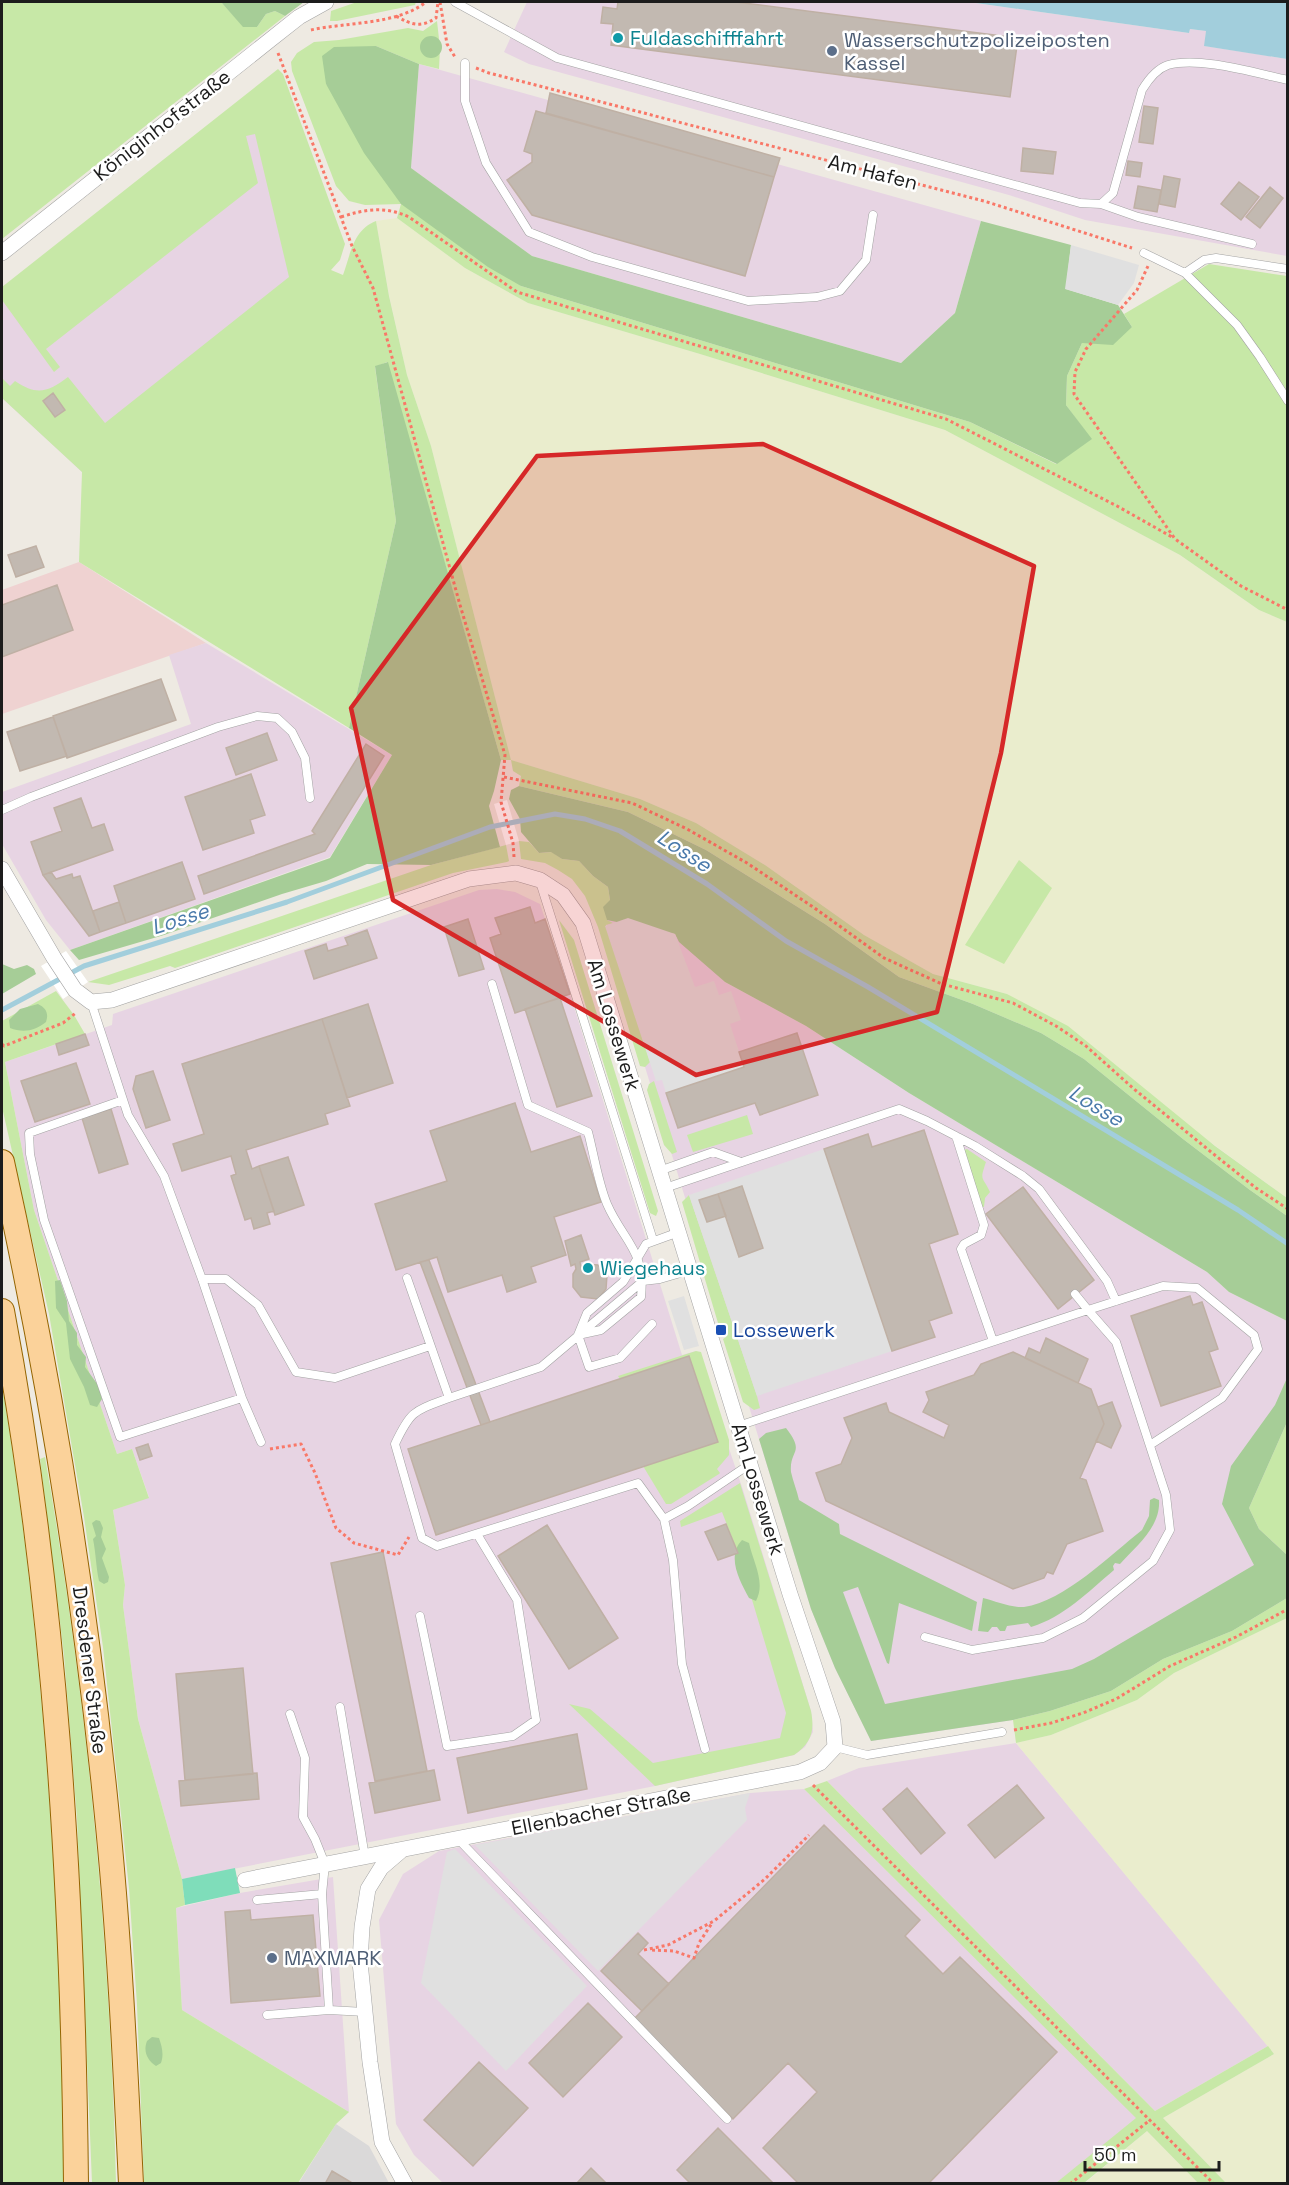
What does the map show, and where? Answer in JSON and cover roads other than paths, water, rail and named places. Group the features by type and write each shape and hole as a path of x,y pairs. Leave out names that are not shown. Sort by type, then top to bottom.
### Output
{"main road":[{"name":"Dresdener Straße","path":"2,1162 54,1418 91,1675 106,1807 123,2010 131,2184"},
{"name":"Dresdener Straße","path":"2,1311 30,1487 59,1755 70,1965 76,2184"}],"street":[{"name":"Königinhofstraße","path":"2,253 299,17 326,2"},
{"path":"2,869 75,990 91,1002"},
{"name":"Am Lossewerk","path":"91,1002 112,1000 469,879 516,873 540,880 563,895 583,923 790,1594 833,1722 835,1747"},
{"name":"Ellenbacher Straße","path":"245,1880 800,1772 820,1763 835,1747"},
{"path":"402,1850 381,1868 368,1889 362,1927 360,1962 382,2142 405,2184"}],"lane":[{"path":"455,2 557,58 1080,202 1101,204 1138,217 1252,244"},
{"path":"1101,204 1113,194 1142,90 1150,77 1167,66 1195,62 1287,80"},
{"path":"465,63 465,101 486,163 529,232 592,257 748,301 817,297 840,291 866,260 873,215"},
{"path":"1144,253 1185,273 1237,325 1287,401"},
{"path":"1185,273 1204,260 1216,258 1287,269"},
{"path":"2,810 218,727 257,716 277,718 292,732 305,758 310,798"},
{"path":"540,880 653,1240"},
{"path":"492,984 528,1105 588,1132 607,1204 638,1257 643,1281"},
{"path":"91,1002 128,1115 164,1176 242,1398 261,1442"},
{"path":"123,1100 29,1133 30,1154 44,1220 120,1437 242,1398"},
{"path":"665,1188 899,1110 956,1136 1023,1176 1039,1189 1107,1281 1116,1301"},
{"path":"956,1136 984,1225 981,1235 964,1244 962,1250 993,1341"},
{"path":"659,1171 713,1152 741,1162"},
{"path":"652,1324 620,1358 589,1367 578,1335 586,1313 623,1282 646,1244 679,1232"},
{"path":"691,1270 660,1279 643,1281 540,1367 420,1409 406,1419 395,1444 422,1538 437,1546 638,1483 664,1519 673,1560 682,1664 705,1749"},
{"path":"406,1278 449,1398"},
{"path":"202,1279 226,1279 258,1305 296,1372 335,1378 430,1346"},
{"path":"738,1426 1163,1286 1197,1288 1254,1335 1258,1348 1222,1398 1150,1445"},
{"path":"925,1637 972,1650 1043,1638 1083,1618 1153,1561 1170,1530 1166,1495 1116,1342 1075,1294"},
{"path":"664,1519 688,1506 750,1464"},
{"path":"420,1616 447,1746 513,1736 536,1720 518,1600 477,1534"},
{"path":"340,1707 365,1857"},
{"path":"290,1714 305,1758 303,1817 325,1864 322,1894 329,2010"},
{"path":"835,1747 867,1755 1002,1732"},
{"path":"458,1839 727,2120"},
{"path":"256,1899 322,1894"},
{"path":"267,2015 329,2010 365,2012"}],"water":[{"path":"969,2 1287,2 1287,59 1204,46 1206,31 1190,29 1189,33"}],"waterway":[{"name":"Losse","path":"2,1010 84,966 287,902 490,827 555,814 585,819 620,831 707,884 786,941 868,987 1238,1210 1288,1244"}],"place":[{"name":"Fuldaschifffahrt","path":"618,38"},
{"name":"Wasserschutzpolizeiposten Kassel","path":"832,51"},
{"name":"Wiegehaus","path":"588,1268"},
{"name":"Lossewerk","path":"721,1330"},
{"name":"MAXMARK","path":"272,1958"}]}
